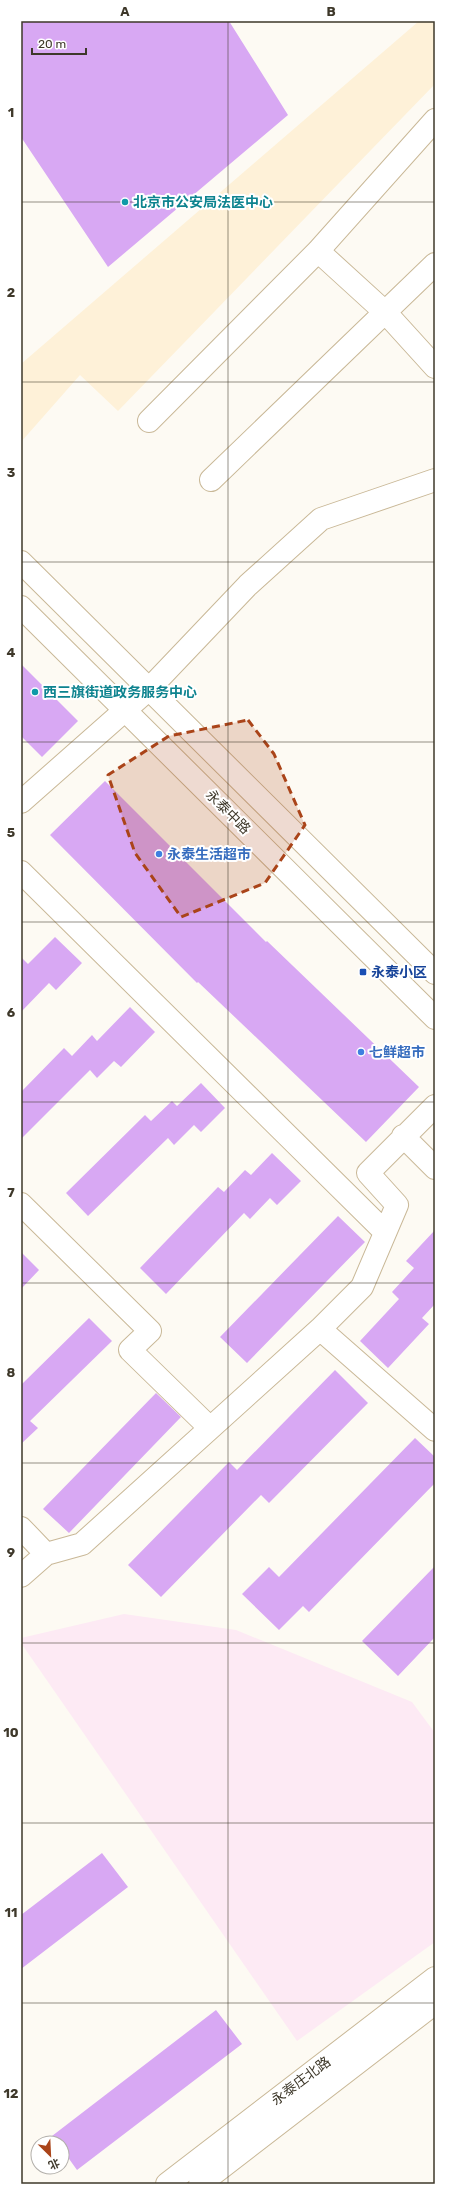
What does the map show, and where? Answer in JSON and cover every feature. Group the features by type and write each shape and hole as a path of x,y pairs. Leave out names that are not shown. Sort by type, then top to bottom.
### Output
{"street":[{"path":"149,421 318,251 435,120"},
{"path":"318,251 386,313 435,367"},
{"path":"211,480 386,313 435,264"},
{"path":"21,802 149,688 248,585 321,519 435,480"},
{"path":"21,562 435,972"},
{"name":"永泰中路","path":"21,607 435,1018"},
{"path":"21,872 385,1232"},
{"path":"21,1576 46,1554 82,1544 320,1329 362,1287 397,1205 368,1173 403,1136 435,1106"},
{"path":"403,1136 435,1168"},
{"path":"21,1204 150,1331 130,1350 210,1428"},
{"path":"320,1329 435,1430"},
{"path":"21,1528 46,1554"},
{"name":"永泰庄北路","path":"166,2184 435,1978"},
{"name":"永泰庄北路","path":"200,2184 435,2003"}],"highlighted area":[{"path":"248,720 274,754 305,825 265,883 181,917 135,853 108,775 169,736"}],"shaded area":[{"path":"419,21 435,21 435,84 118,411 80,375 21,442 21,364"},
{"path":"124,1614 236,1630 412,1702 435,1733 435,1942 297,2041 21,1643 21,1638"}],"building":[{"name":"北京市公安局法医中心","path":"21,21 229,21 288,115 108,267 21,137"},
{"name":"西三旗街道政务服务中心","path":"21,664 78,721 42,757 21,736"},
{"path":"105,781 266,942 267,941 419,1087 366,1142 198,982 197,983 50,835"},
{"path":"55,937 82,963 56,990 49,983 21,1012 21,957 28,964"},
{"path":"130,1007 155,1032 121,1067 114,1061 97,1078 90,1070 21,1139 21,1092 64,1048 72,1056 92,1035 97,1041"},
{"path":"201,1083 225,1108 201,1132 194,1125 174,1145 168,1138 88,1216 66,1193 145,1115 151,1121 172,1101 177,1106"},
{"path":"272,1153 301,1181 277,1205 270,1198 250,1219 244,1213 166,1294 140,1268 218,1187 224,1192 245,1170 251,1175"},
{"path":"338,1216 365,1242 247,1363 220,1337"},
{"path":"435,1230 435,1304 422,1318 429,1324 388,1368 360,1341 399,1299 392,1292 414,1268 406,1261"},
{"path":"21,1252 39,1270 21,1289"},
{"path":"89,1318 112,1341 30,1421 38,1428 21,1444 21,1385"},
{"path":"335,1370 368,1403 269,1503 261,1495 161,1597 128,1565 229,1462 237,1470"},
{"path":"156,1393 181,1417 69,1533 43,1509"},
{"path":"415,1438 435,1457 435,1483 309,1612 303,1606 279,1630 242,1594 269,1567 279,1577"},
{"path":"435,1566 435,1637 398,1676 362,1641"},
{"path":"102,1853 128,1887 21,1969 21,1915"},
{"path":"216,2010 242,2044 77,2170 70,2160 70,2135 53,2135"}],"place":[{"name":"北京市公安局法医中心","path":"125,202"},
{"name":"西三旗街道政务服务中心","path":"35,692"},
{"name":"永泰生活超市","path":"159,854"},
{"name":"永泰小区","path":"363,972"},
{"name":"七鲜超市","path":"361,1052"}]}
